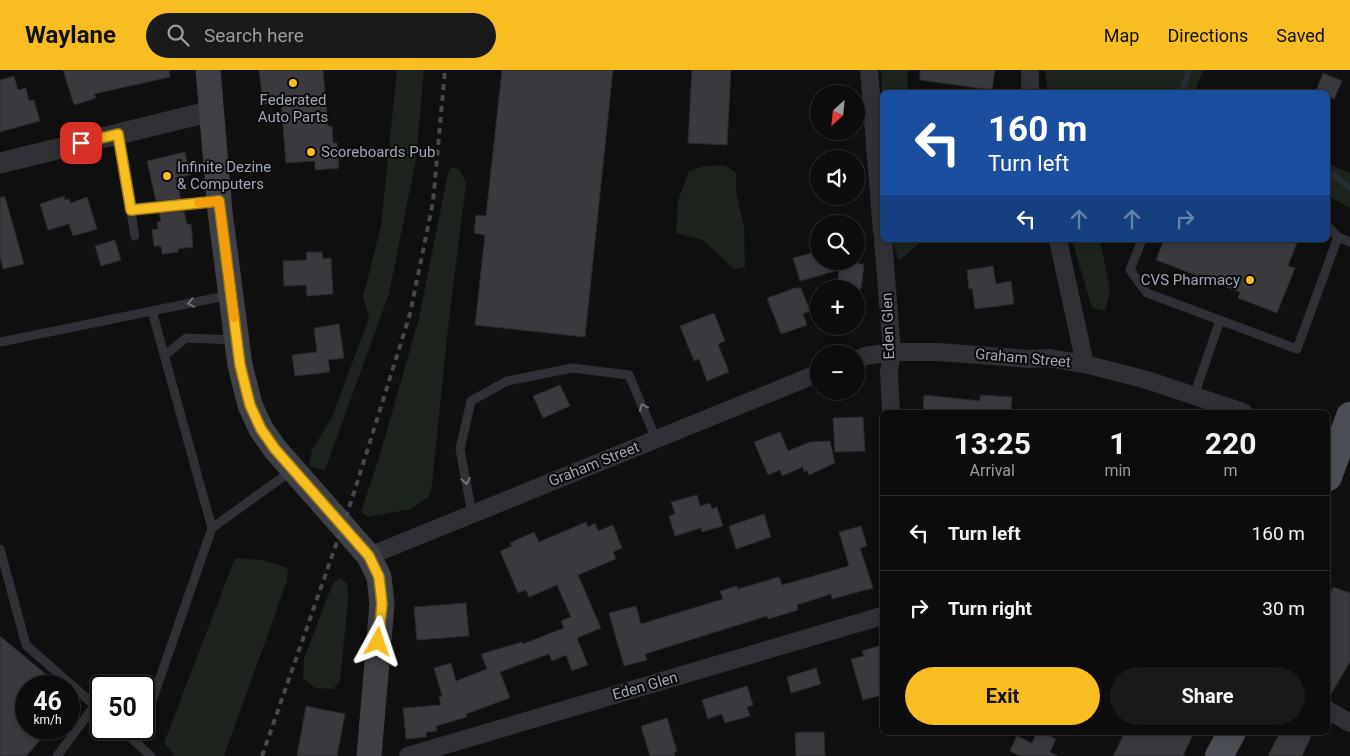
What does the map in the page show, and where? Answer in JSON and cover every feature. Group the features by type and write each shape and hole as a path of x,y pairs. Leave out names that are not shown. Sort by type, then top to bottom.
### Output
{"main road":[{"path":"208,70 219,201 230,295 240,365 250,405 261,429 275,449 369,556 379,577 382,604 369,756"},
{"path":"1335,462 1350,416"},
{"path":"1219,756 1230,735"}],"street":[{"path":"869,70 880,207"},
{"path":"1030,70 1030,90"},
{"path":"0,163 212,112"},
{"name":"Eden Glen","path":"883,242 892,352 889,372 891,410"},
{"path":"1058,242 1085,364"},
{"name":"Graham Street","path":"865,356 892,352 938,352 1030,359 1048,358 1085,364 1147,380 1236,410"},
{"name":"Graham Street","path":"369,556 810,377"},
{"name":"Eden Glen","path":"408,756 880,617"},
{"path":"1330,711 1350,723"}],"lane":[{"path":"118,134 135,236"},
{"path":"131,210 219,201"},
{"path":"1330,228 1338,237 1350,242"},
{"path":"1141,242 1130,270 1147,293 1297,349 1338,237"},
{"path":"0,342 230,295"},
{"path":"152,311 212,528 155,692"},
{"path":"1194,396 1220,320"},
{"path":"164,355 186,338 237,340"},
{"path":"472,514 460,449 471,401 507,381 572,368 629,375 656,439"},
{"path":"212,528 293,469"},
{"path":"0,549 26,645 90,701"},
{"path":"58,756 90,718"},
{"path":"134,740 151,756"}],"shaded area":[{"path":"397,70 424,70 416,160 389,294 325,470 309,466 312,450 332,417 369,318 363,297 381,226"},
{"path":"881,70 907,70 908,90 882,90"},
{"path":"1045,70 1203,70 1196,90 1048,90"},
{"path":"725,165 736,173 736,192 744,227 745,267 734,269 703,240 676,233 678,201 689,171 705,166"},
{"path":"1330,165 1350,173 1350,208 1330,197"},
{"path":"452,167 460,170 466,184 449,319 432,484 429,496 411,509 368,517 361,512 379,458 419,318 448,173"},
{"path":"893,242 921,242 899,261"},
{"path":"1073,242 1100,242 1110,290 1105,311 1092,308"},
{"path":"235,558 262,560 288,568 287,581 224,756 175,756 164,743"},
{"path":"340,578 347,583 348,601 340,681 333,689 315,688 303,678 304,659 329,593 334,582"}],"building":[{"path":"63,70 169,70 170,77 94,94 96,98 74,105"},
{"path":"259,70 323,70 328,126 332,126 333,143 337,143 339,168 315,170 315,161 286,163 281,102 263,104"},
{"path":"502,70 613,70 585,337 475,325 485,235 474,233 476,215 486,216"},
{"path":"692,70 731,70 727,145 688,143"},
{"path":"920,70 995,70 992,90 920,80"},
{"path":"1323,73 1342,81 1334,99 1330,97 1330,90 1316,90"},
{"path":"14,76 18,90 26,88 29,101 34,100 40,121 0,132 0,80"},
{"name":"Infinite Dezine & Computers","path":"185,152 190,175 176,178 181,199 156,201 147,161"},
{"path":"64,196 65,200 69,199 71,203 87,197 97,229 73,236 69,224 48,230 40,204"},
{"path":"0,197 5,197 24,264 3,269 0,257"},
{"path":"184,211 187,224 191,224 193,247 178,249 178,252 162,254 161,246 154,246 152,230 158,229 157,222 161,221 159,213"},
{"path":"115,240 121,260 101,266 95,246"},
{"name":"CVS Pharmacy","path":"1163,242 1297,242 1288,266 1295,268 1277,313 1238,298 1240,292 1156,260"},
{"path":"306,252 322,252 323,259 331,258 333,294 307,296 306,285 284,286 283,261 307,260"},
{"path":"810,253 810,270 839,270 800,281 793,258"},
{"path":"993,266 996,284 1011,281 1014,304 975,309 972,288 969,289 967,270"},
{"path":"839,270 863,270 862,280 838,280"},
{"path":"795,288 801,288 810,311 803,314 807,325 781,334 767,298"},
{"path":"714,313 725,341 718,344 729,372 707,381 699,359 694,361 680,326"},
{"path":"339,324 344,358 328,360 330,372 295,376 292,355 317,352 314,328"},
{"path":"560,385 570,406 543,418 533,396"},
{"path":"924,395 980,401 980,395 1012,397 1011,410 923,410"},
{"path":"863,417 865,451 835,452 833,418"},
{"path":"780,432 788,451 810,442 830,441 835,463 809,475 807,470 804,472 803,467 782,476 780,470 768,475 754,442"},
{"path":"697,495 700,506 710,503 712,509 717,507 723,526 702,532 701,528 675,536 669,516 675,514 671,502"},
{"path":"764,514 771,537 736,549 729,526"},
{"path":"586,522 588,527 595,523 598,531 613,525 622,548 613,552 616,559 578,575 601,628 577,638 588,665 572,671 566,655 552,661 549,654 500,672 510,698 466,714 467,717 436,726 437,731 426,732 426,737 406,739 403,708 441,705 439,697 442,696 434,668 451,663 456,681 487,669 481,654 522,642 523,644 564,628 561,621 571,617 557,585 529,597 526,590 518,593 500,551 512,546 510,543 534,532 539,542"},
{"path":"861,526 867,546 860,548 873,588 832,599 831,594 797,605 798,610 768,619 767,616 645,654 647,660 624,666 609,613 636,606 641,624 723,599 720,591 737,586 738,589 779,577 782,585 849,566 839,532"},
{"path":"1333,587 1350,593 1350,662 1330,696 1330,595"},
{"path":"466,603 469,636 417,640 414,607"},
{"path":"0,636 47,675 15,675 15,740 40,740 26,756 0,756"},
{"path":"880,646 880,696 863,700 851,659 864,656 862,651"},
{"path":"816,668 821,684 791,693 787,677"},
{"path":"747,686 753,705 747,707 750,716 725,723 722,714 708,719 702,700"},
{"path":"306,706 345,714 337,756 297,756"},
{"path":"667,718 677,751 674,752 675,756 650,756 641,726"},
{"path":"824,732 825,756 796,756 795,733"},
{"path":"1036,735 1049,735 1056,739 1050,752 1058,756 1020,756 1010,751 1017,736 1032,743"},
{"path":"1124,735 1193,735 1183,756 1113,756"},
{"path":"1278,735 1312,735 1302,756 1268,756"}],"waterway":[{"path":"1183,90 1189,70"},
{"path":"1330,174 1350,188"}],"railway":[{"path":"262,756 353,496 410,314 433,202 445,70"}],"slow traffic":[{"path":"199,203 219,201 234,318"}],"place":[{"name":"Federated Auto Parts","path":"293,83"},
{"name":"Scoreboards Pub","path":"311,152"},
{"name":"Infinite Dezine & Computers","path":"167,176"},
{"name":"CVS Pharmacy","path":"1250,280"}],"route":[{"path":"81,143 118,134 131,210 219,201 240,365 250,405 261,429 275,449 369,556 379,577 382,604 378,642"}]}
